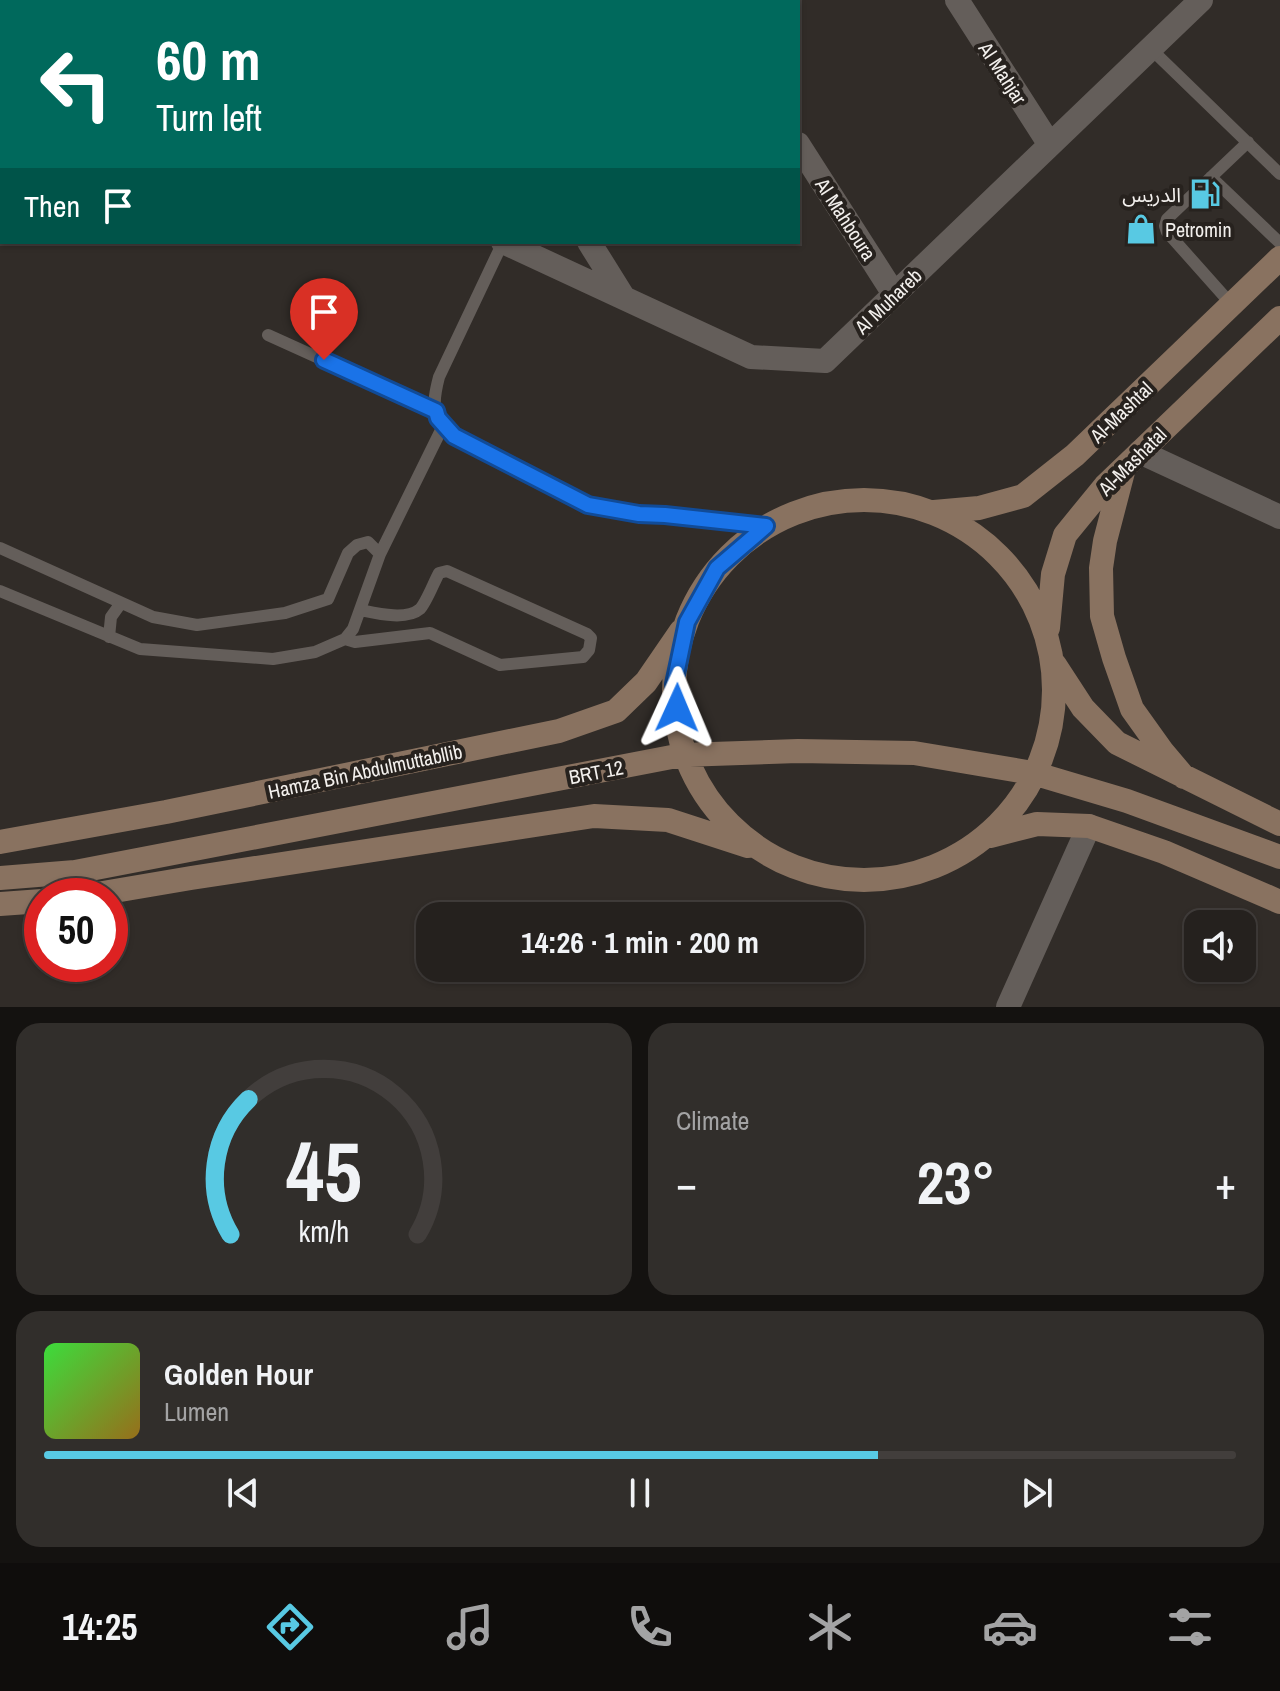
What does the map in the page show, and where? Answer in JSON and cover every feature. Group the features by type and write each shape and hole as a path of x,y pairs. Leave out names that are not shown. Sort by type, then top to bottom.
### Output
{"main road":[{"name":"Al-Mashtal","path":"932,513 979,508 1023,496 1075,455 1280,258"},
{"name":"Al-Mashatal","path":"1047,638 1053,574 1065,535 1105,486 1280,318"},
{"path":"1132,460 1105,541 1101,568 1102,616 1132,709 1184,777"},
{"path":"755,848 710,804 682,755 674,684 687,622 717,568 766,526 824,502 886,499 946,516 999,552 1036,603 1055,665 1083,708 1117,743 1280,824"},
{"name":"Hamza Bin Abdulmuttabllib","path":"0,842 152,815 559,731 616,711 646,682 687,622"},
{"path":"990,836 1033,773 1052,727 1055,665"},
{"name":"BRT 12","path":"0,878 75,872 682,755 798,751 914,753 1033,773 1127,801 1280,857"},
{"path":"128,889 594,816 668,820 755,848 812,876 874,882 936,869 990,836 1037,824 1089,826 1164,852 1280,902"},
{"path":"0,904 24,902"}],"street":[{"name":"Al Mahjar","path":"957,0 1050,145"},
{"name":"Al Muhareb","path":"507,244 751,357 825,361 1201,0"},
{"name":"Al Mahboura","path":"800,147 894,294"},
{"path":"590,244 624,298"},
{"path":"1132,460 1280,517"},
{"path":"1008,1007 1089,826"}],"lane":[{"path":"1151,49 1280,174"},
{"path":"1232,305 1165,226 1167,219 1248,142"},
{"path":"1211,177 1280,243"},
{"path":"502,244 439,377 433,399 438,418 454,436 588,505 639,514 766,526"},
{"path":"268,335 436,411"},
{"path":"0,591 140,649 273,659 315,652 345,639 353,629 380,554 444,424"},
{"path":"0,548 153,617 197,625 285,613 328,599 348,553 357,545 368,542 380,554"},
{"path":"345,639 355,642 430,633 500,665 583,657 589,650 591,638 447,571 439,573 420,609 389,616 360,610"},
{"path":"109,637 111,617 121,603"}],"place":[{"name":"الدريس","path":"1205,194"},
{"name":"Petromin","path":"1141,229"}],"route":[{"path":"324,360 436,411 438,418 454,436 588,505 639,514 766,526 717,568 687,622 674,684 677,708"}]}
